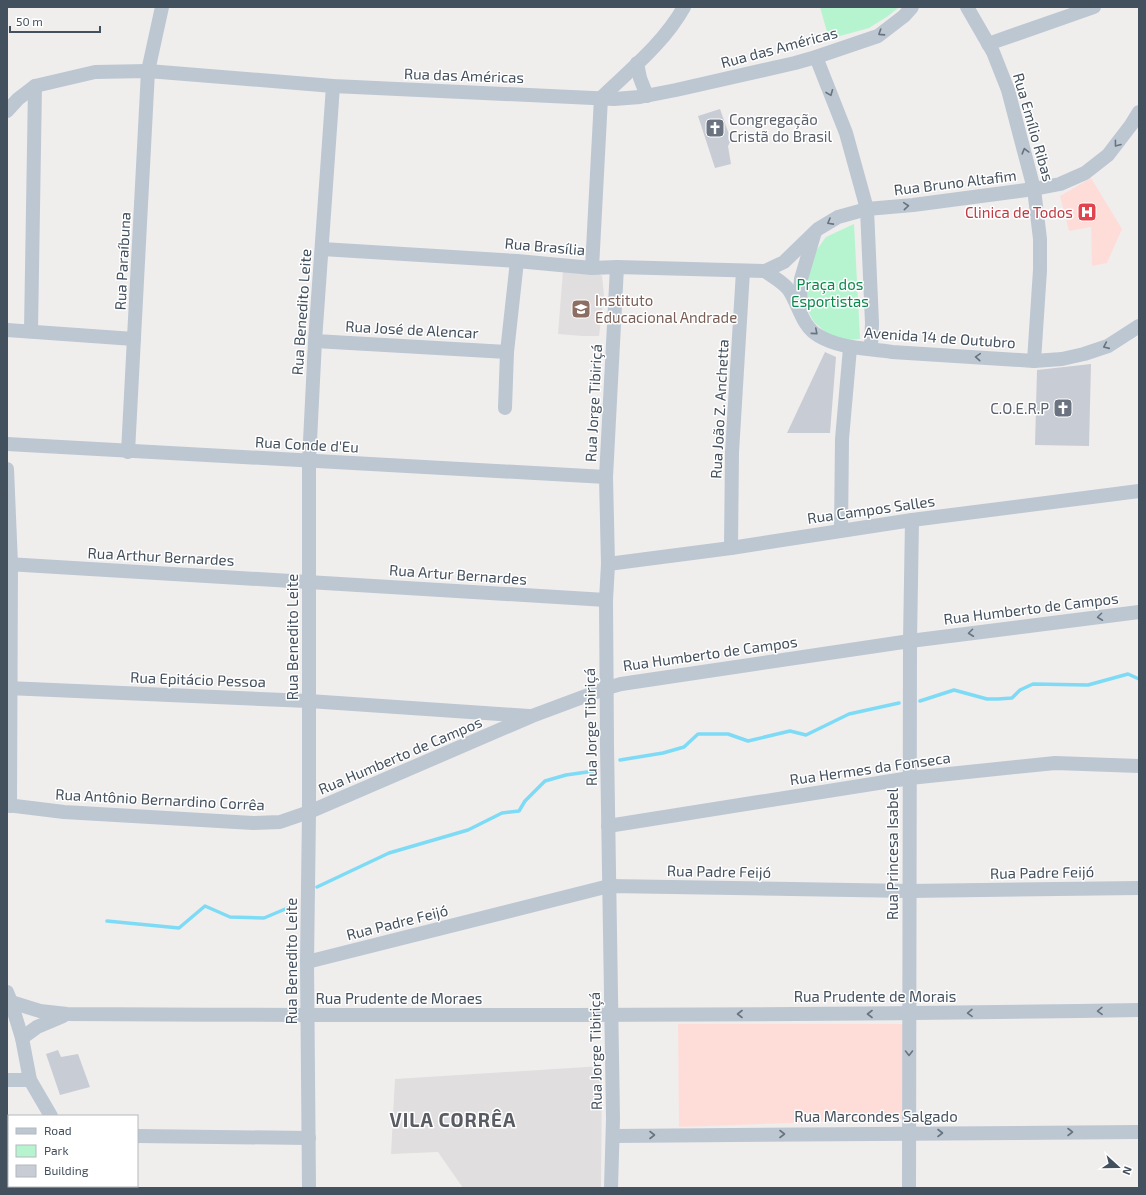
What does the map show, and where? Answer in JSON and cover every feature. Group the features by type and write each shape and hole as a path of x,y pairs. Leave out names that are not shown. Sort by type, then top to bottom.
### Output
{"street":[{"name":"Rua Paraíbuna","path":"128,452 148,71 162,7"},
{"path":"592,268 601,98 670,29 684,7"},
{"name":"Rua das Américas","path":"7,111 18,99 35,86 95,72 148,71 333,86 614,99 648,96 816,57 878,36 904,16 912,7"},
{"name":"Rua Emílio Ribas","path":"968,7 988,44 1008,90 1034,189 1040,239 1040,270 1034,361"},
{"path":"988,44 1004,37 1094,7"},
{"path":"816,57 846,133 867,209 872,323 871,348"},
{"path":"637,63 640,78 648,96"},
{"path":"31,331 35,86"},
{"name":"Rua Benedito Leite","path":"309,1188 307,962 309,812 309,461 315,340 333,86"},
{"name":"Rua Bruno Altafim","path":"764,271 784,262 815,232 838,217 867,209 913,205 1034,189 1060,184 1085,173 1108,156 1139,112"},
{"path":"802,316 800,290 801,279 815,232"},
{"name":"Rua Brasília","path":"322,249 517,261 592,268 617,267 764,271"},
{"path":"505,408 507,352 517,261"},
{"name":"Rua Jorge Tibiriçá","path":"611,1188 613,1136 608,826 606,600 608,564 606,478 617,267"},
{"name":"Rua João Z. Anchetta","path":"732,548 732,452 743,271"},
{"name":"Avenida 14 de Outubro","path":"764,271 781,281 788,289 809,327 818,336 833,343 850,348 871,348 892,352 1034,361 1062,359 1108,346 1139,326"},
{"path":"7,330 134,339"},
{"name":"Rua José de Alencar","path":"315,340 507,352"},
{"path":"841,530 842,439 850,348"},
{"name":"Rua Conde d'Eu","path":"7,444 606,478"},
{"path":"7,469 9,564 9,805"},
{"name":"Rua Campos Salles","path":"608,564 732,548 912,520 1139,492"},
{"name":"Rua Princesa Isabel","path":"909,1188 910,641 912,520"},
{"name":"Rua Arthur Bernardes","path":"9,564 309,582"},
{"name":"Rua Artur Bernardes","path":"309,582 606,600"},
{"name":"Rua Humberto de Campos","path":"309,812 532,716 621,684 910,641 1139,612"},
{"name":"Rua Epitácio Pessoa","path":"9,688 309,701 532,716"},
{"name":"Rua Hermes da Fonseca","path":"608,826 910,778 1055,763 1139,766"},
{"name":"Rua Antônio Bernardino Corrêa","path":"9,805 64,812 253,823 280,822 309,812"},
{"name":"Rua Padre Feijó","path":"307,962 609,886 909,891 1139,888"},
{"path":"9,997 22,1038 30,1080 50,1115"},
{"name":"Rua Prudente de Moraes","path":"9,997 40,1011 67,1014 308,1016 611,1014"},
{"name":"Rua Prudente de Morais","path":"611,1014 909,1014 1139,1010"},
{"name":"Rua Prudente de Moraes","path":"22,1038 36,1027 67,1014"},
{"path":"7,1080 30,1080"},
{"name":"Rua Marcondes Salgado","path":"613,1136 1139,1132"},
{"path":"138,1136 309,1138"}],"shaded area":[{"name":"Clinica de Todos","path":"1091,178 1122,229 1107,263 1092,266 1091,227 1069,231 1060,196"},
{"name":"Instituto Educacional Andrade","path":"563,271 595,272 602,276 604,295 599,336 558,334"},
{"path":"678,1024 903,1024 906,1119 679,1127"},
{"path":"602,1066 601,1188 463,1188 438,1152 391,1154 395,1079"}],"green space":[{"path":"820,7 899,7 869,28 829,39"},
{"name":"Praça dos Esportistas","path":"854,224 860,339 846,340 829,335 814,322 806,307 807,267 813,255 826,237"}],"building":[{"name":"Congregação Cristã do Brasil","path":"720,109 731,140 728,146 731,164 715,168 698,116"},
{"path":"825,352 836,357 830,433 787,433"},
{"name":"C.O.E.R.P","path":"1091,364 1089,446 1035,445 1037,370"},
{"path":"58,1050 61,1057 78,1054 90,1087 60,1095 46,1054"}],"waterway":[{"path":"920,701 954,690 987,699 998,699 1012,698 1020,690 1033,684 1088,685 1128,674 1139,679"},
{"path":"620,760 663,753 684,747 698,734 728,734 748,741 790,731 806,735 849,714 899,703"},
{"path":"317,887 389,853 468,830 502,813 519,811 525,801 545,781 566,775 594,771"},
{"path":"107,921 179,928 205,906 230,917 264,918 290,907"}],"place":[{"name":"Congregação Cristã do Brasil","path":"715,128"},
{"name":"Clinica de Todos","path":"1087,212"},
{"name":"Instituto Educacional Andrade","path":"581,309"},
{"name":"C.O.E.R.P","path":"1063,408"}],"district":[{"name":"VILA CORRÊA","path":"453,1119"}]}
